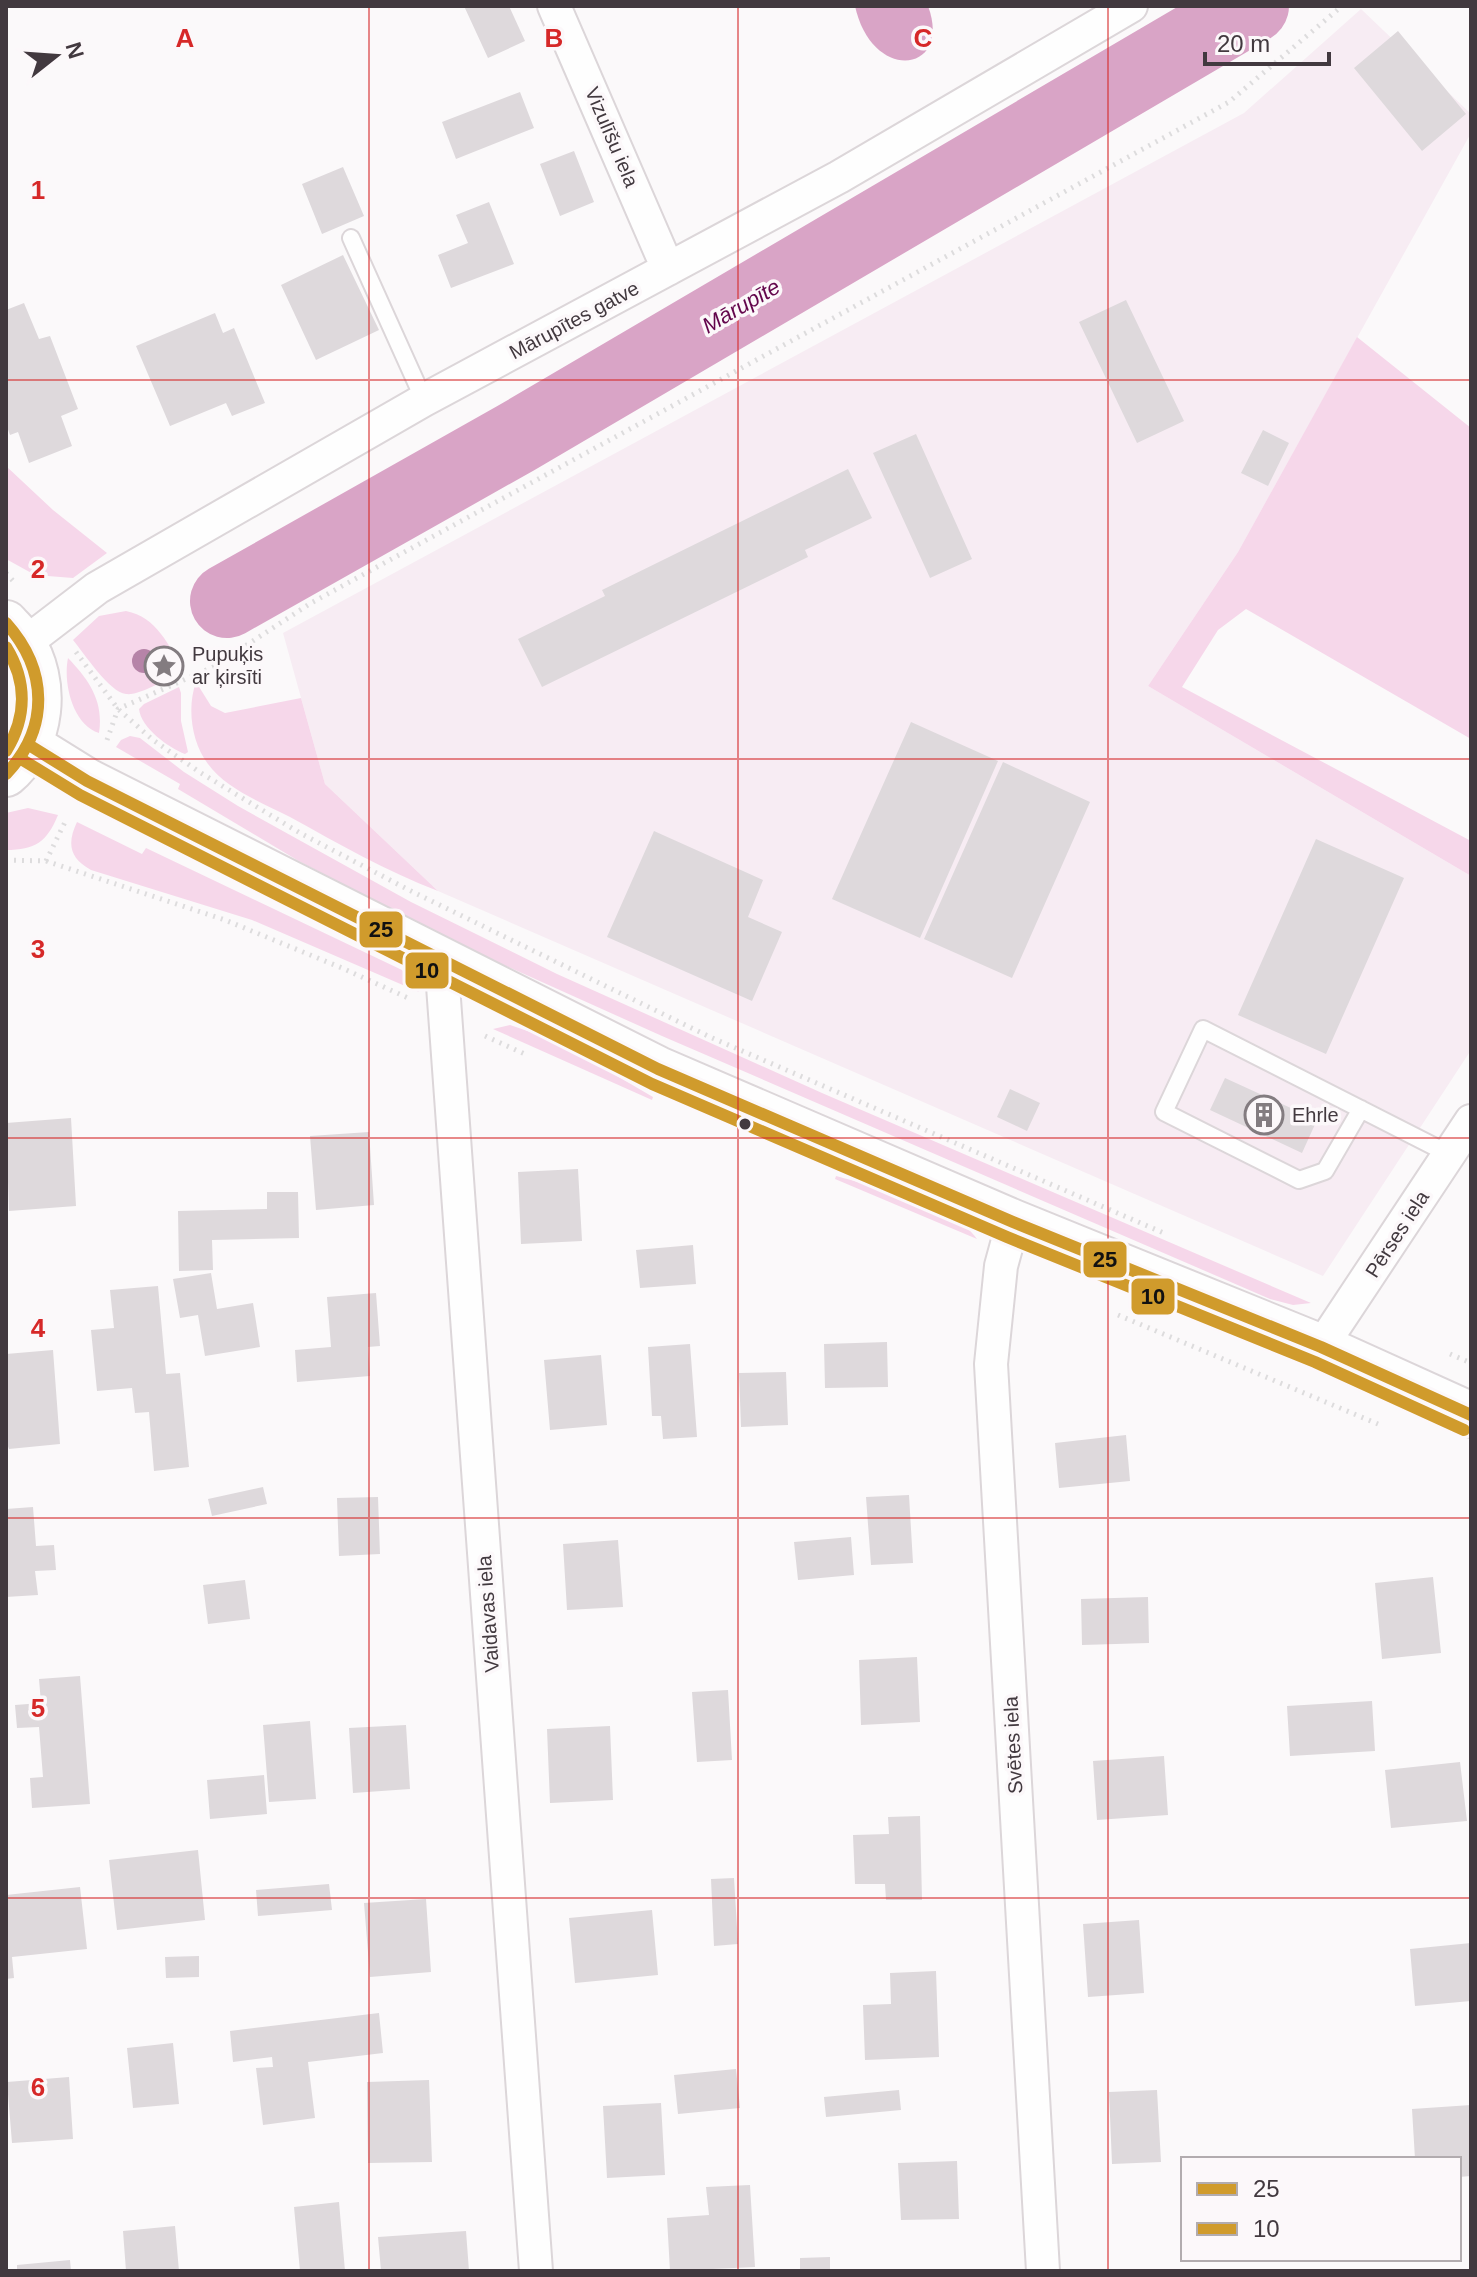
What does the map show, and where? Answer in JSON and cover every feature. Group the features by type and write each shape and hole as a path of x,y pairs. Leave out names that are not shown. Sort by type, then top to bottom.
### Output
{"main road":[{"path":"28,629 37,675 39,708 17,759 87,781 658,1069 1013,1222 1321,1347 1471,1415"}],"street":[{"name":"Vizulīšu iela","path":"554,6 668,269"},
{"name":"Mārupītes gatve","path":"28,629 424,400 839,177 1131,6"},
{"name":"Vaidavas iela","path":"441,958 536,2271"},
{"name":"Pērses iela","path":"1321,1347 1471,1121"},
{"name":"Svētes iela","path":"1013,1222 1001,1266 991,1364 1043,2271"}],"lane":[{"path":"351,238 424,400"},
{"path":"1361,1109 1325,1171 1299,1180 1164,1112 1203,1029 1361,1109 1449,1154"}],"path":[{"path":"107,740 118,709 213,667 311,603 1229,102 1342,6"},
{"path":"6,573 28,629 153,740 300,833 409,890 710,1037 1174,1237"},
{"path":"6,860 46,861 67,817"},
{"path":"1446,1352 1471,1363"}],"shaded area":[{"path":"855,6 928,6 933,28 930,45 920,56 907,60 892,58 877,48 864,31"},
{"path":"1361,9 1471,114 1471,133 1238,552 1148,686 1471,876 1471,1050 1323,1276 438,891 325,784 283,633 1244,113"},
{"path":"1357,337 1471,428 1471,739 1246,609 1218,630 1182,687 1471,841 1471,876 1148,686 1238,552"},
{"path":"6,466 53,510 107,553 73,578 35,575 6,559"},
{"path":"126,611 137,614 154,626 184,670 132,694 119,692 112,687 73,640 99,616"},
{"path":"68,658 82,674 97,701 99,733 82,721 76,712 68,690"},
{"path":"196,682 211,706 225,713 301,698 325,784 438,891 363,857 225,781 208,764 194,735 191,713"},
{"path":"179,687 181,721 188,752 185,754 150,730 139,709"},
{"path":"130,736 140,738 184,772 238,806 411,902 557,974 822,1093 1311,1303 1293,1305 1270,1299 662,1036 446,939 297,860 178,789 180,784 116,747 121,740"},
{"path":"28,808 58,815 39,843 6,850 6,813"},
{"path":"77,822 142,854 146,848 402,970 419,992 252,920 91,870 78,860 72,849"},
{"path":"510,1025 557,1041 653,1097 652,1100 493,1029"},
{"path":"836,1176 933,1207 951,1216 977,1239 835,1179"}],"building":[{"path":"464,6 509,6 525,41 488,58"},
{"path":"1398,31 1466,114 1422,151 1354,68"},
{"path":"520,92 534,128 456,159 442,122"},
{"path":"574,151 594,202 560,216 540,164"},
{"path":"343,167 364,216 322,234 302,184"},
{"path":"489,202 514,264 451,288 438,255 468,243 456,215"},
{"path":"343,255 379,330 316,360 281,285"},
{"path":"1126,300 1184,421 1137,443 1079,322"},
{"path":"24,303 39,339 50,336 78,409 61,416 72,446 29,463 18,432 10,435 6,424 6,310"},
{"path":"215,313 223,333 234,328 265,403 232,416 226,403 170,426 136,346"},
{"path":"1263,430 1289,443 1268,486 1241,473"},
{"path":"916,434 972,559 930,578 873,453"},
{"path":"848,469 872,518 805,550 808,557 542,687 518,639 605,596 602,590"},
{"path":"911,722 998,761 920,938 832,899"},
{"path":"1003,762 1090,802 1012,978 924,939"},
{"path":"654,831 763,880 748,917 782,932 752,1001 607,937"},
{"path":"1316,839 1404,878 1326,1054 1238,1015"},
{"name":"Ehrle","path":"1225,1078 1317,1120 1302,1153 1210,1110"},
{"path":"1010,1089 1040,1103 1027,1131 997,1117"},
{"path":"71,1118 76,1206 9,1211 6,1123"},
{"path":"369,1132 374,1205 316,1210 310,1136"},
{"path":"578,1169 582,1241 521,1244 518,1172"},
{"path":"267,1192 298,1192 299,1238 212,1240 213,1270 179,1271 178,1211 267,1209"},
{"path":"693,1245 696,1284 640,1288 636,1250"},
{"path":"211,1273 217,1309 253,1303 260,1347 205,1356 198,1315 180,1318 173,1279"},
{"path":"158,1286 166,1374 180,1373 189,1467 154,1471 149,1412 135,1413 132,1388 97,1391 91,1330 114,1328 110,1290"},
{"path":"376,1293 380,1346 368,1347 370,1376 297,1382 295,1350 331,1347 327,1297"},
{"path":"887,1342 888,1387 825,1388 824,1344"},
{"path":"690,1344 697,1437 663,1439 661,1416 652,1416 648,1347"},
{"path":"53,1350 60,1444 9,1449 6,1441 6,1354"},
{"path":"601,1355 607,1425 550,1430 544,1360"},
{"path":"786,1372 788,1425 741,1427 739,1373"},
{"path":"1126,1435 1130,1481 1059,1488 1055,1443"},
{"path":"263,1487 267,1504 212,1516 208,1499"},
{"path":"909,1495 913,1563 871,1565 866,1497"},
{"path":"378,1497 380,1554 339,1556 337,1498"},
{"path":"33,1507 36,1546 54,1545 56,1570 35,1571 38,1595 6,1597 6,1509"},
{"path":"851,1537 854,1575 798,1580 794,1542"},
{"path":"618,1540 623,1607 567,1610 563,1544"},
{"path":"1433,1577 1441,1653 1382,1659 1375,1583"},
{"path":"245,1580 250,1619 208,1624 203,1585"},
{"path":"1148,1597 1149,1643 1082,1645 1081,1599"},
{"path":"917,1657 920,1722 861,1725 859,1660"},
{"path":"80,1676 90,1804 32,1808 30,1778 43,1777 39,1727 17,1728 15,1705 41,1703 39,1679"},
{"path":"728,1690 732,1760 697,1762 692,1692"},
{"path":"1372,1701 1375,1751 1290,1756 1287,1706"},
{"path":"310,1721 316,1799 269,1802 263,1725"},
{"path":"406,1725 410,1789 353,1793 349,1728"},
{"path":"610,1726 613,1800 550,1803 547,1729"},
{"path":"1164,1756 1168,1815 1097,1820 1093,1761"},
{"path":"1460,1762 1467,1821 1391,1828 1385,1770"},
{"path":"264,1775 267,1814 210,1819 207,1780"},
{"path":"920,1816 922,1900 886,1900 885,1884 855,1884 853,1835 889,1834 888,1817"},
{"path":"198,1850 205,1920 117,1930 109,1860"},
{"path":"734,1878 738,1944 714,1946 711,1879"},
{"path":"329,1884 332,1910 258,1916 256,1890"},
{"path":"80,1887 87,1949 12,1957 14,1978 6,1979 6,1895"},
{"path":"426,1899 431,1972 370,1977 364,1903"},
{"path":"652,1910 658,1975 575,1983 569,1918"},
{"path":"1139,1920 1144,1993 1088,1997 1083,1924"},
{"path":"1471,1943 1471,2001 1415,2006 1410,1949"},
{"path":"199,1956 199,1977 166,1978 165,1957"},
{"path":"936,1971 939,2057 865,2060 863,2005 891,2004 890,1973"},
{"path":"379,2013 383,2053 308,2062 315,2118 263,2125 256,2068 273,2067 272,2057 233,2062 230,2031"},
{"path":"173,2043 179,2104 133,2108 127,2048"},
{"path":"736,2069 740,2108 678,2114 674,2075"},
{"path":"69,2077 73,2139 12,2143 7,2082"},
{"path":"429,2080 432,2162 368,2163 367,2082"},
{"path":"899,2090 901,2110 826,2117 824,2097"},
{"path":"1157,2090 1161,2162 1112,2164 1109,2092"},
{"path":"661,2103 665,2175 607,2178 603,2106"},
{"path":"1471,2105 1471,2176 1461,2177 1461,2157 1415,2157 1412,2109"},
{"path":"957,2161 959,2219 901,2220 898,2163"},
{"path":"750,2185 755,2267 670,2271 667,2218 709,2215 706,2187"},
{"path":"339,2202 345,2271 300,2271 294,2207"},
{"path":"175,2226 179,2271 126,2271 123,2231"},
{"path":"466,2231 469,2271 381,2271 378,2237"},
{"path":"830,2257 830,2271 800,2271 800,2258"},
{"path":"70,2260 71,2271 17,2271 17,2265"}],"waterway":[{"name":"Mārupīte","path":"227,601 516,438 1252,6"}],"transit line":[{"name":"25","path":"6,623 30,660 38,699 30,738 6,774"},
{"name":"10","path":"6,647 18,673 22,699 18,725 6,751"},
{"name":"25","path":"29,745 87,781 658,1069 1013,1222 1321,1347 1471,1415"},
{"name":"10","path":"21,759 80,795 652,1084 1007,1237 1315,1362 1464,1430"}],"place":[{"name":"Pupuķis ar ķirsīti","path":"164,666"},
{"name":"Ehrle","path":"1264,1115"}]}
